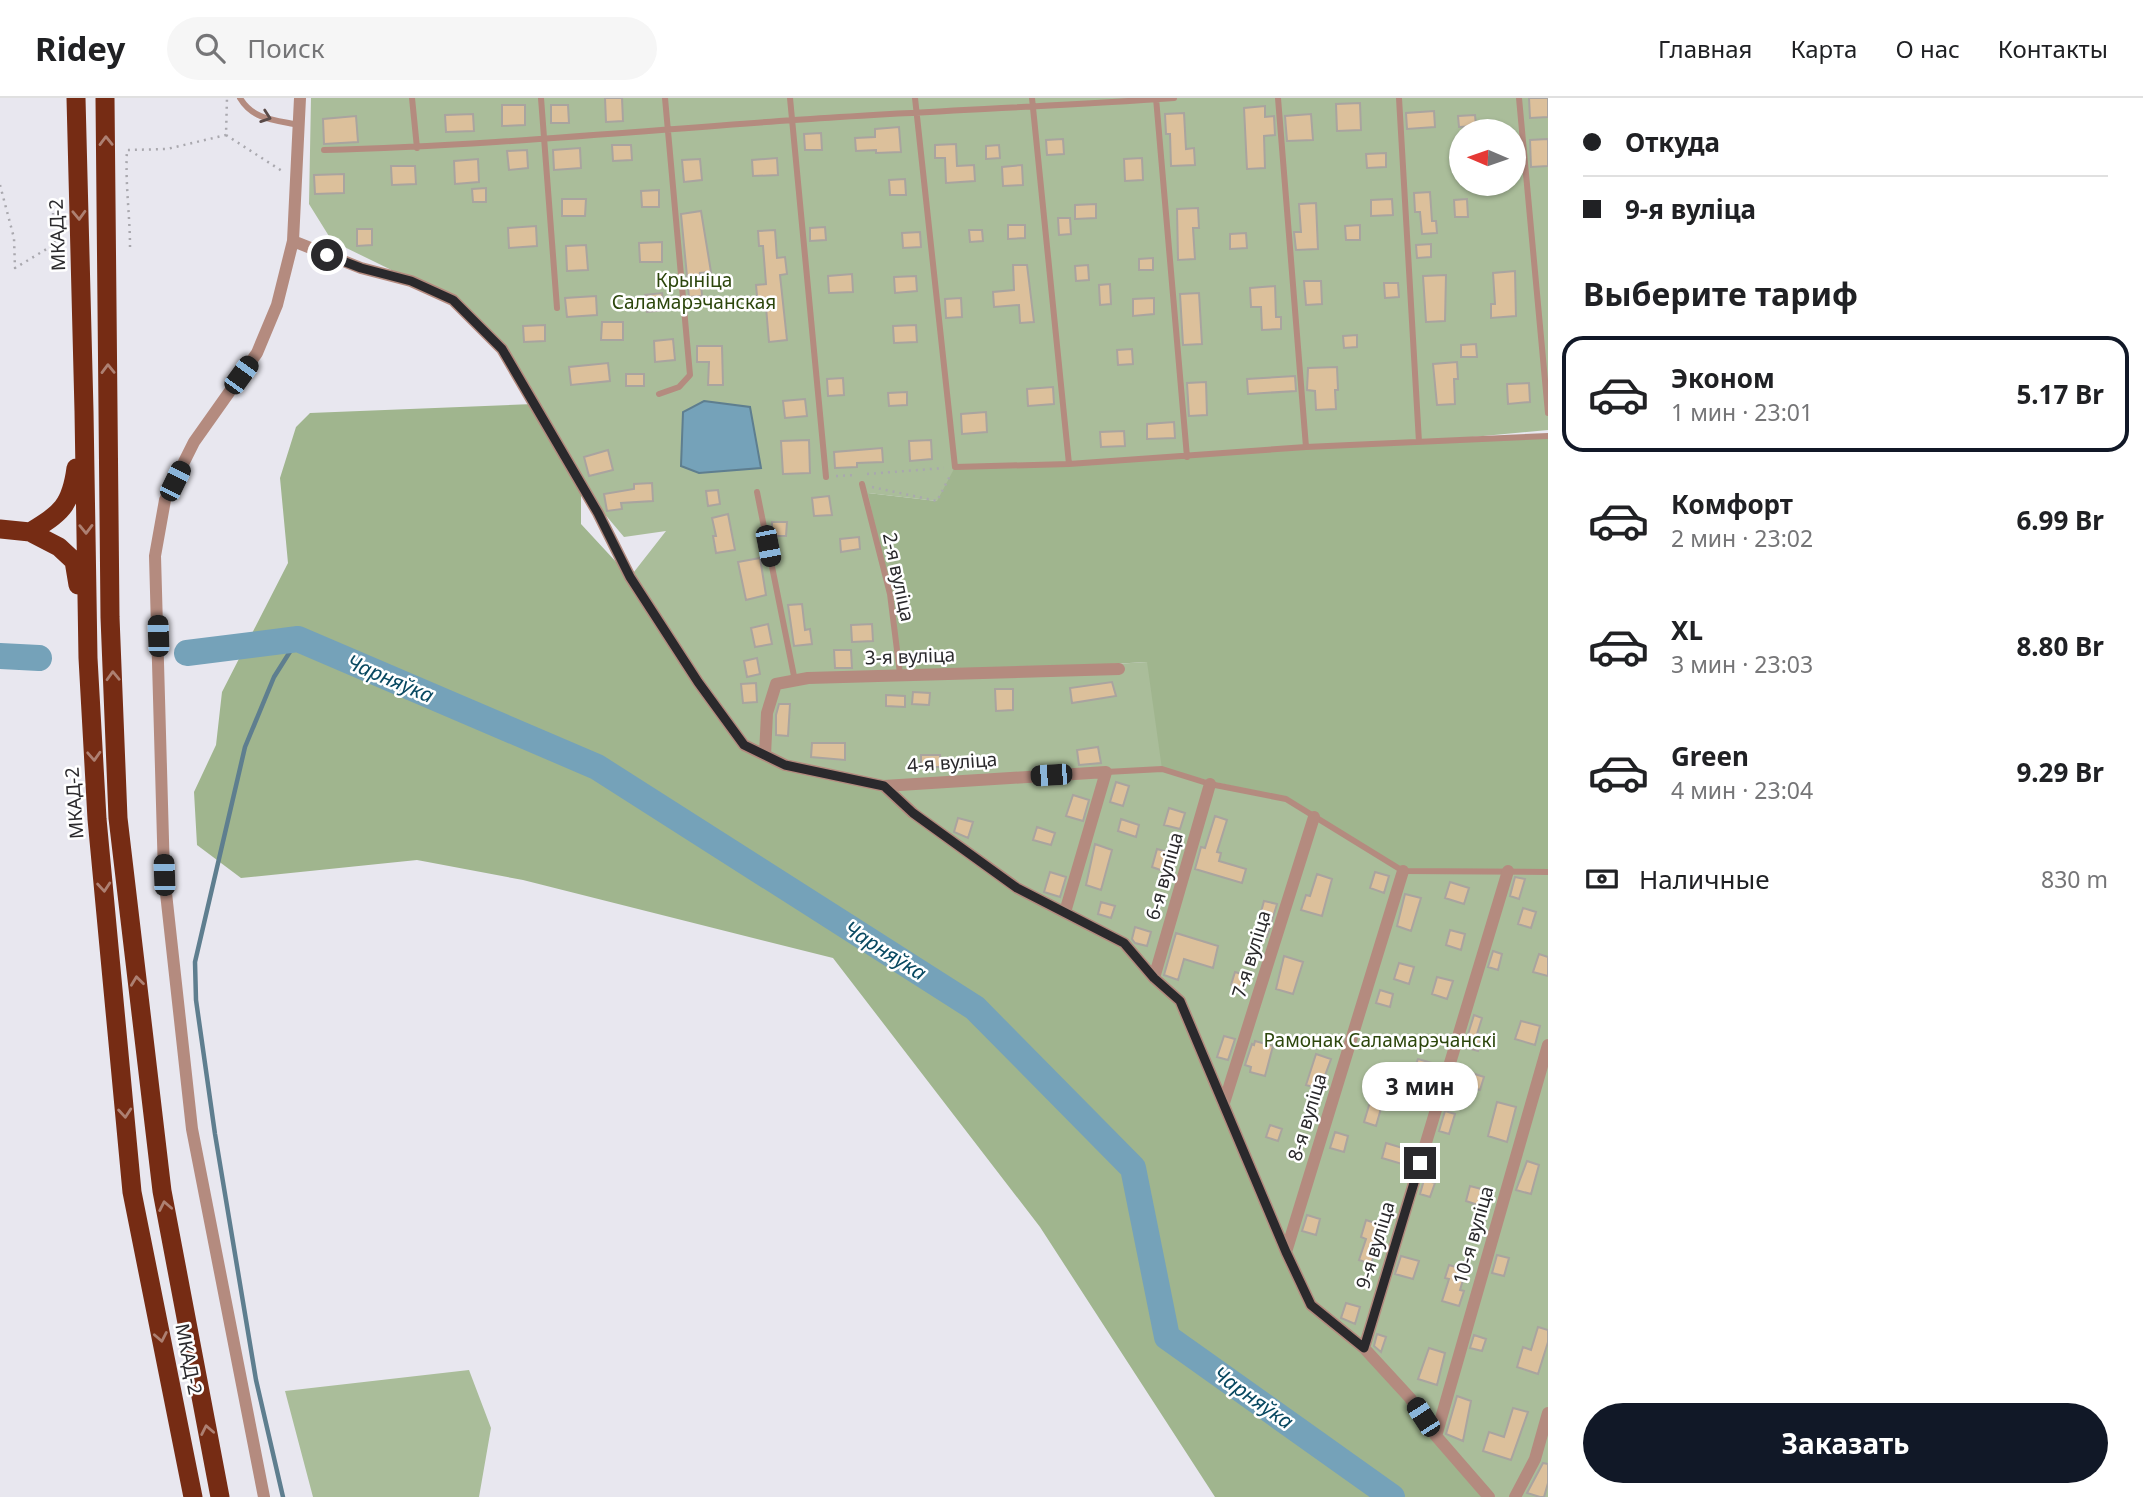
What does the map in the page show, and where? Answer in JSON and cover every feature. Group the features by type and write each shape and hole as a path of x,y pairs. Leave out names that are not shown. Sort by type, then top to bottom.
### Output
{"highway":[{"name":"МКАД-2","path":"76,98 88,658 97,819 132,1192 194,1497"},
{"path":"105,98 110,617 118,818 162,1191 220,1497"},
{"path":"30,532 54,517 70,499 84,411"},
{"path":"0,529 30,532 59,547 74,561 88,658"}],"street":[{"path":"264,1497 192,1129 164,875 156,556 165,500 194,442 257,353 277,305 293,241 300,98"},
{"name":"4-я вуліца","path":"293,241 361,268 411,281 453,300 502,349 598,513 636,586 698,682 744,745 785,765 884,786 1106,772"},
{"name":"3-я вуліца","path":"795,681 1119,670"},
{"path":"765,755 766,713 776,684 795,681"},
{"path":"1065,912 1106,772"},
{"name":"6-я вуліца","path":"1154,978 1210,784"},
{"path":"884,786 913,813 1017,888 1124,943 1154,978 1180,1001 1311,1305 1364,1348 1410,1398 1436,1436 1489,1497"},
{"name":"7-я вуліца","path":"1224,1103 1314,817"},
{"name":"9-я вуліца","path":"1364,1348 1508,871"},
{"name":"8-я вуліца","path":"1286,1252 1403,872"},
{"name":"10-я вуліца","path":"1436,1436 1548,1045"},
{"path":"1515,1497 1535,1459 1548,1413"}],"lane":[{"path":"240,98 247,110 268,119 299,125"},
{"path":"412,98 417,148"},
{"path":"541,98 557,308"},
{"path":"659,394 678,387 690,375 665,98"},
{"path":"790,98 825,477"},
{"path":"915,98 955,467 1069,464 1307,447 1548,436"},
{"path":"1032,98 1069,464"},
{"path":"324,150 417,148 792,120 1174,98"},
{"path":"1278,98 1307,447"},
{"path":"1399,98 1419,442"},
{"path":"1519,98 1548,413"},
{"path":"1156,99 1187,457"},
{"name":"2-я вуліца","path":"862,484 890,594 900,676"},
{"path":"757,492 795,681"},
{"path":"1106,772 1162,769 1210,784 1286,799 1403,872 1548,872"}],"path":[{"path":"226,135 227,98"},
{"path":"130,247 130,207 125,179 127,150 167,149 226,135 285,173 296,173"},
{"path":"0,186 14,238 15,268 55,244 53,213"},
{"path":"825,477 955,467"},
{"path":"862,484 937,501 955,467"}],"green space":[{"path":"311,98 1548,98 1548,430 1419,442 937,501 868,493 1016,670 1147,662 1286,799 1548,873 1548,1497 1489,1497 1311,1305 785,765 744,745 630,577 666,531 624,537 581,486 502,349 453,300 332,241 309,204"},
{"path":"533,404 581,486 581,524 630,577 744,745 785,765 884,786 1017,888 1124,943 1180,1001 1311,1305 1364,1348 1489,1497 1215,1497 1040,1227 833,958 523,880 417,860 241,878 197,845 194,792 216,745 222,692 288,563 280,478 296,427 310,413"},
{"path":"1548,436 1548,872 1403,871 1286,799 1162,769 1147,662 901,676 890,594 868,493 937,501 955,467 1069,464 1306,447"},
{"path":"469,1370 491,1428 479,1497 313,1497 285,1391"}],"water":[{"path":"704,401 750,407 761,468 699,473 681,466 683,412"}],"building":[{"path":"605,98 622,98 623,121 606,122"},
{"path":"1529,98 1548,98 1548,117 1530,118"},
{"path":"1360,103 1361,130 1337,131 1336,104"},
{"path":"502,105 525,105 525,125 502,126"},
{"path":"551,105 568,105 569,123 551,123"},
{"path":"1265,106 1265,117 1274,116 1275,135 1264,136 1265,168 1247,169 1244,108"},
{"path":"1434,111 1435,127 1407,129 1406,113"},
{"path":"1184,113 1186,149 1194,148 1195,165 1171,166 1170,134 1166,134 1165,114"},
{"path":"473,114 474,131 446,132 445,115"},
{"path":"1311,114 1313,140 1287,141 1285,116"},
{"path":"1475,115 1475,119 1458,119 1458,116"},
{"path":"356,116 358,142 324,144 323,119"},
{"path":"899,127 901,152 856,151 855,138 875,137 875,129"},
{"path":"821,133 822,150 805,150 804,134"},
{"path":"1063,139 1064,154 1047,155 1046,140"},
{"path":"1548,139 1548,166 1531,167 1530,140"},
{"path":"956,144 957,166 974,165 975,181 946,183 945,158 935,158 935,145"},
{"path":"612,145 631,145 632,160 613,161"},
{"path":"999,145 1000,158 986,159 986,146"},
{"path":"580,148 581,168 554,170 553,150"},
{"path":"527,150 528,168 509,170 507,151"},
{"path":"1386,153 1386,167 1367,168 1366,154"},
{"path":"777,158 778,175 753,176 752,160"},
{"path":"1142,158 1143,180 1125,181 1124,159"},
{"path":"478,159 479,182 455,184 454,161"},
{"path":"700,159 702,180 684,182 682,160"},
{"path":"1022,165 1023,185 1003,186 1002,167"},
{"path":"391,166 415,166 416,184 392,185"},
{"path":"344,174 344,193 315,194 314,175"},
{"path":"905,179 906,195 890,195 889,180"},
{"path":"486,188 486,202 473,202 472,189"},
{"path":"659,190 659,207 642,207 641,191"},
{"path":"1430,192 1432,221 1436,221 1437,233 1422,234 1420,212 1415,212 1414,193"},
{"path":"562,199 586,199 585,216 562,216"},
{"path":"1392,199 1393,215 1371,216 1371,200"},
{"path":"1467,199 1468,217 1455,217 1454,200"},
{"path":"1316,203 1318,249 1296,250 1294,232 1301,232 1299,204"},
{"path":"1096,204 1096,218 1075,219 1075,205"},
{"path":"1198,208 1199,228 1193,228 1195,259 1178,260 1177,209"},
{"path":"701,211 711,272 700,273 702,296 689,297 681,214"},
{"path":"1058,218 1070,218 1071,234 1059,235"},
{"path":"1008,225 1025,225 1025,238 1008,239"},
{"path":"1360,225 1360,240 1346,240 1345,226"},
{"path":"536,226 537,246 509,248 508,228"},
{"path":"825,227 826,240 810,241 810,228"},
{"path":"357,229 372,229 372,245 357,246"},
{"path":"775,230 777,258 785,257 787,274 780,275 787,340 769,342 766,307 758,307 756,285 766,284 763,246 759,246 758,231"},
{"path":"969,230 982,230 983,241 970,242"},
{"path":"920,232 921,247 903,248 902,233"},
{"path":"1246,233 1247,248 1230,249 1230,234"},
{"path":"662,242 662,262 640,262 639,243"},
{"path":"1431,244 1431,257 1417,258 1416,245"},
{"path":"586,245 588,270 567,271 566,246"},
{"path":"1153,258 1153,270 1139,270 1139,259"},
{"path":"1013,265 1027,265 1034,322 1020,323 1019,305 994,307 993,292 1014,290"},
{"path":"1088,265 1089,280 1076,281 1075,266"},
{"path":"1515,271 1516,316 1491,318 1491,304 1495,304 1493,273"},
{"path":"852,274 853,292 829,293 828,276"},
{"path":"1446,275 1445,321 1426,322 1423,276"},
{"path":"916,276 917,291 895,293 894,277"},
{"path":"1304,281 1321,281 1322,304 1306,305"},
{"path":"1384,283 1398,283 1399,297 1385,298"},
{"path":"1110,284 1111,304 1100,305 1099,285"},
{"path":"1275,286 1276,317 1281,317 1281,329 1262,330 1261,307 1251,307 1250,288"},
{"path":"662,293 664,310 647,312 645,295"},
{"path":"1199,293 1202,344 1183,345 1180,294"},
{"path":"596,296 597,315 567,317 565,298"},
{"path":"961,298 962,317 946,318 945,299"},
{"path":"1154,298 1154,314 1133,316 1133,299"},
{"path":"602,322 623,322 623,340 601,340"},
{"path":"545,325 545,341 524,342 523,326"},
{"path":"916,325 917,342 894,343 893,326"},
{"path":"1357,335 1357,347 1344,348 1343,336"},
{"path":"673,339 675,360 655,362 654,341"},
{"path":"1476,344 1477,357 1461,357 1461,345"},
{"path":"697,346 722,346 723,385 708,385 709,362 697,362"},
{"path":"1132,349 1133,364 1118,365 1117,350"},
{"path":"1457,362 1458,379 1454,379 1455,404 1437,405 1433,364"},
{"path":"608,363 610,381 571,385 569,367"},
{"path":"1337,367 1336,409 1316,410 1315,391 1307,390 1308,368"},
{"path":"626,374 644,374 644,386 626,386"},
{"path":"1295,376 1296,391 1248,394 1247,379"},
{"path":"843,378 844,395 828,396 827,379"},
{"path":"1206,382 1207,415 1189,416 1187,383"},
{"path":"1529,383 1530,402 1508,404 1507,384"},
{"path":"1053,387 1054,404 1028,406 1027,389"},
{"path":"907,392 907,405 889,406 888,393"},
{"path":"805,399 807,416 785,418 783,401"},
{"path":"986,412 987,432 962,434 961,414"},
{"path":"1174,422 1175,438 1147,439 1147,424"},
{"path":"1124,431 1125,446 1101,447 1100,432"},
{"path":"809,440 810,473 783,474 781,441"},
{"path":"931,440 932,459 910,461 909,441"},
{"path":"882,448 883,462 857,463 857,467 835,468 834,452"},
{"path":"608,450 613,470 589,476 584,457"},
{"path":"652,483 653,501 621,503 622,509 607,511 604,494 634,489 634,484"},
{"path":"718,490 720,504 708,506 706,491"},
{"path":"829,496 832,515 814,516 812,498"},
{"path":"728,514 735,550 716,553 712,518"},
{"path":"772,522 787,522 786,536 772,536"},
{"path":"859,537 860,549 841,552 840,539"},
{"path":"760,558 766,595 746,600 738,562"},
{"path":"802,604 805,630 810,629 812,644 794,646 788,605"},
{"path":"768,624 772,644 755,647 751,628"},
{"path":"872,624 873,641 852,642 851,625"},
{"path":"834,650 851,650 852,668 835,668"},
{"path":"757,658 760,674 747,677 744,661"},
{"path":"1112,682 1116,696 1072,703 1070,688"},
{"path":"756,683 757,702 743,703 741,684"},
{"path":"995,689 1013,689 1013,710 996,711"},
{"path":"913,692 930,693 929,705 912,704"},
{"path":"886,695 905,696 905,707 886,706"},
{"path":"779,704 790,704 788,736 776,735"},
{"path":"812,743 845,743 845,760 811,757"},
{"path":"1098,747 1101,763 1079,765 1077,750"},
{"path":"921,755 940,755 940,767 921,767"},
{"path":"1116,782 1129,786 1123,806 1110,802"},
{"path":"1073,795 1089,800 1083,821 1066,816"},
{"path":"1169,808 1185,813 1180,829 1164,825"},
{"path":"1215,816 1227,820 1217,852 1221,853 1219,861 1246,869 1242,883 1195,869 1201,847 1205,848"},
{"path":"958,818 973,822 968,838 954,832"},
{"path":"1121,819 1139,825 1136,837 1118,831"},
{"path":"1037,827 1055,833 1051,845 1033,840"},
{"path":"1095,844 1112,850 1101,890 1086,885"},
{"path":"1157,849 1175,854 1169,873 1152,867"},
{"path":"1050,872 1066,877 1060,897 1044,892"},
{"path":"1375,872 1389,876 1384,893 1370,888"},
{"path":"1317,874 1332,879 1322,916 1301,910 1306,895 1310,896"},
{"path":"1515,877 1525,879 1519,899 1510,896"},
{"path":"1450,882 1469,888 1464,904 1445,898"},
{"path":"1405,894 1421,898 1411,931 1397,926"},
{"path":"1264,901 1277,904 1267,937 1255,934"},
{"path":"1101,902 1115,906 1111,918 1098,914"},
{"path":"1523,908 1536,912 1531,928 1518,924"},
{"path":"1135,927 1151,932 1147,946 1135,943 1132,939"},
{"path":"1450,930 1465,934 1461,950 1446,945"},
{"path":"1176,933 1218,946 1213,968 1184,959 1178,980 1164,975"},
{"path":"1493,951 1502,954 1498,970 1488,967"},
{"path":"1539,954 1548,957 1548,976 1533,972"},
{"path":"1284,956 1303,962 1293,994 1276,989"},
{"path":"1399,963 1414,967 1409,984 1394,979"},
{"path":"1235,972 1248,976 1244,990 1231,985"},
{"path":"1437,977 1453,981 1447,999 1432,994"},
{"path":"1380,990 1393,994 1390,1007 1376,1003"},
{"path":"1474,1015 1482,1018 1477,1034 1482,1035 1478,1051 1464,1047"},
{"path":"1521,1021 1540,1026 1535,1045 1515,1039"},
{"path":"1224,1036 1235,1039 1228,1060 1217,1057"},
{"path":"1255,1041 1273,1046 1265,1076 1250,1072 1251,1067 1245,1065"},
{"path":"1316,1054 1331,1059 1320,1089 1306,1085"},
{"path":"1418,1059 1432,1063 1423,1100 1405,1094"},
{"path":"1469,1072 1484,1077 1480,1090 1465,1086"},
{"path":"1370,1102 1382,1105 1376,1126 1364,1122"},
{"path":"1497,1102 1516,1107 1507,1142 1488,1136"},
{"path":"1445,1111 1455,1114 1449,1134 1439,1131"},
{"path":"1270,1125 1282,1129 1278,1141 1266,1137"},
{"path":"1335,1132 1348,1136 1344,1152 1330,1148"},
{"path":"1386,1143 1406,1149 1402,1164 1382,1158"},
{"path":"1527,1161 1539,1165 1531,1194 1516,1190"},
{"path":"1424,1180 1435,1183 1430,1197 1420,1194"},
{"path":"1470,1186 1489,1191 1484,1207 1466,1201"},
{"path":"1307,1215 1320,1219 1316,1235 1302,1231"},
{"path":"1366,1220 1384,1226 1371,1264 1359,1260 1366,1239 1361,1237"},
{"path":"1497,1255 1509,1258 1504,1276 1492,1273"},
{"path":"1401,1256 1419,1261 1413,1279 1395,1274"},
{"path":"1449,1265 1466,1270 1459,1306 1442,1301 1449,1279 1445,1278"},
{"path":"1346,1303 1360,1307 1355,1324 1341,1318"},
{"path":"1538,1327 1548,1330 1548,1342 1538,1374 1517,1367 1523,1347 1531,1350"},
{"path":"1377,1334 1386,1337 1381,1352 1374,1346"},
{"path":"1474,1335 1486,1339 1482,1351 1470,1348"},
{"path":"1429,1348 1445,1353 1437,1385 1418,1379"},
{"path":"1457,1396 1471,1401 1463,1441 1446,1434"},
{"path":"1513,1408 1528,1412 1511,1460 1483,1451 1489,1432 1504,1437"},
{"path":"1543,1463 1548,1464 1548,1483 1544,1497 1540,1497 1527,1493"}],"waterway":[{"path":"283,1497 256,1380 215,1134 196,1000 195,962 245,747 274,677 298,639"},
{"name":"Чарняўка","path":"187,653 298,639 597,767 975,1008 1133,1168 1167,1337 1392,1497"},
{"name":"Чарняўка","path":"0,656 39,658"}],"route":[{"path":"327,255 361,268 411,281 453,300 502,349 598,513 630,577 698,682 744,745 785,765 884,786 913,813 1017,888 1124,943 1154,978 1180,1001 1311,1305 1364,1348 1420,1163"}],"park label":[{"name":"Крыніца Саламарэчанская","path":"694,291"},
{"name":"Рамонак Саламарэчанскі","path":"1380,1040"}]}
